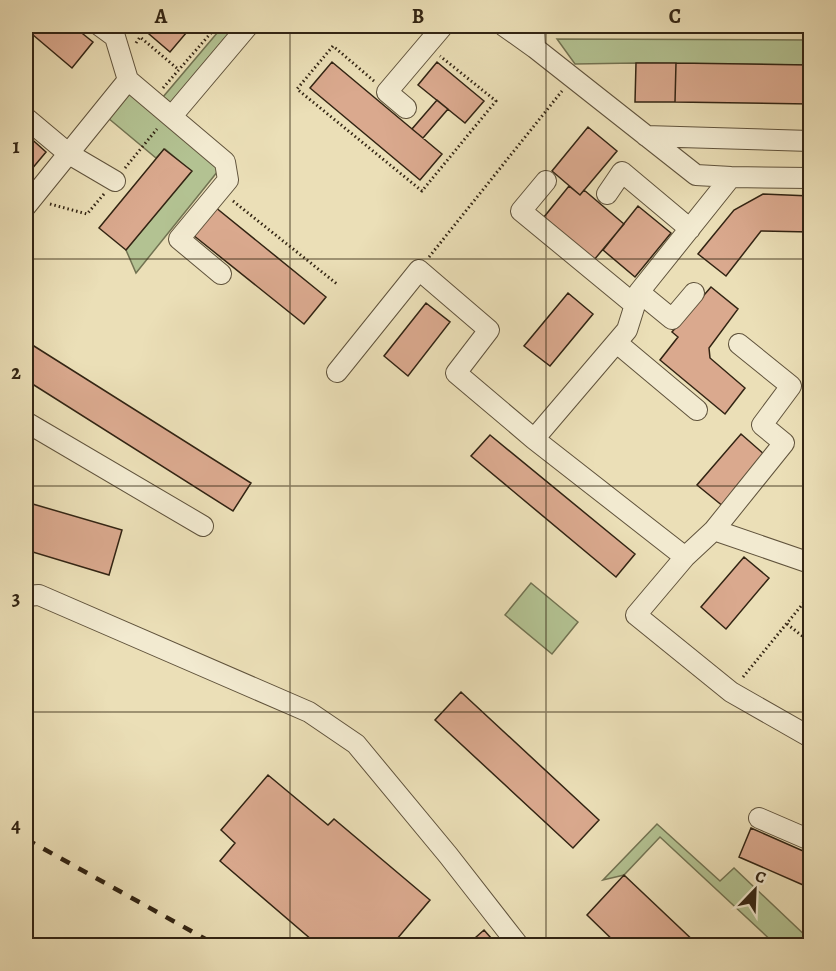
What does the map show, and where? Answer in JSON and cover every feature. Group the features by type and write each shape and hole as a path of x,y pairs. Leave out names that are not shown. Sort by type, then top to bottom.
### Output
{"lane":[{"path":"100,26 115,37 128,80 225,162 228,180 179,239 221,274"},
{"path":"172,116 248,26"},
{"path":"406,108 387,92 443,26"},
{"path":"504,26 534,35 572,78 696,175 810,178"},
{"path":"26,206 128,80"},
{"path":"26,118 69,154 115,180"},
{"path":"646,136 810,141"},
{"path":"607,194 621,172 690,229"},
{"path":"534,439 627,330 637,299 731,177"},
{"path":"546,181 521,211 637,299 672,319 694,293"},
{"path":"337,372 418,270 489,330 456,374 534,439 685,556"},
{"path":"617,343 697,410"},
{"path":"739,344 791,386 762,425 784,443 714,530 685,556 636,615 731,692 810,736"},
{"path":"26,422 203,526"},
{"path":"714,530 810,563"},
{"path":"26,596 39,595 309,712 356,744 519,945"},
{"path":"759,818 810,840"}],"path":[{"path":"163,89 217,26"},
{"path":"534,35 810,32"},
{"path":"135,44 140,37 178,70"},
{"path":"418,270 572,78"},
{"path":"220,190 336,284"},
{"path":"731,692 810,595"},
{"path":"787,624 810,642"}],"green space":[{"path":"223,26 235,26 171,103 163,97"},
{"path":"563,26 810,26 810,30 564,28"},
{"path":"557,39 810,40 810,65 575,64"},
{"path":"132,90 222,166 136,273 126,250 191,171 165,149 156,158 108,118"},
{"path":"531,583 578,622 552,654 505,615"},
{"path":"657,824 720,881 734,868 810,940 810,945 776,945 660,837 624,875 603,880"}],"building":[{"path":"26,26 73,26 93,42 72,68 26,29"},
{"path":"144,26 192,26 170,52 142,28"},
{"path":"332,62 442,154 420,180 310,88"},
{"path":"437,62 484,101 465,123 418,85"},
{"path":"636,63 676,63 675,102 635,102"},
{"path":"676,63 810,65 810,104 675,102"},
{"path":"437,100 448,109 423,138 412,129"},
{"path":"588,127 617,151 580,195 552,171"},
{"path":"26,134 46,152 26,176"},
{"path":"164,149 192,171 126,250 99,228"},
{"path":"569,186 580,195 584,190 624,224 594,260 544,217"},
{"path":"763,194 810,196 810,232 761,231 726,276 698,254 734,210"},
{"path":"638,206 671,233 635,277 603,250"},
{"path":"215,207 326,297 304,324 193,235"},
{"path":"711,287 738,309 709,348 710,358 745,388 725,414 660,360 678,337 672,332"},
{"path":"568,293 593,314 550,366 524,346"},
{"path":"426,303 450,322 408,376 384,356"},
{"path":"26,341 251,483 233,511 26,380"},
{"path":"741,434 765,455 724,507 697,485"},
{"path":"490,435 635,554 616,577 471,456"},
{"path":"26,502 122,530 109,575 26,550"},
{"path":"744,557 769,578 726,629 701,607"},
{"path":"461,692 599,820 573,848 435,720"},
{"path":"268,775 328,825 334,819 430,900 391,946 319,946 220,861 235,843 221,830"},
{"path":"751,828 810,854 810,888 739,857"},
{"path":"624,875 699,946 619,946 587,915"},
{"path":"484,930 498,946 466,946"}],"railway":[{"path":"26,839 218,946"}]}
